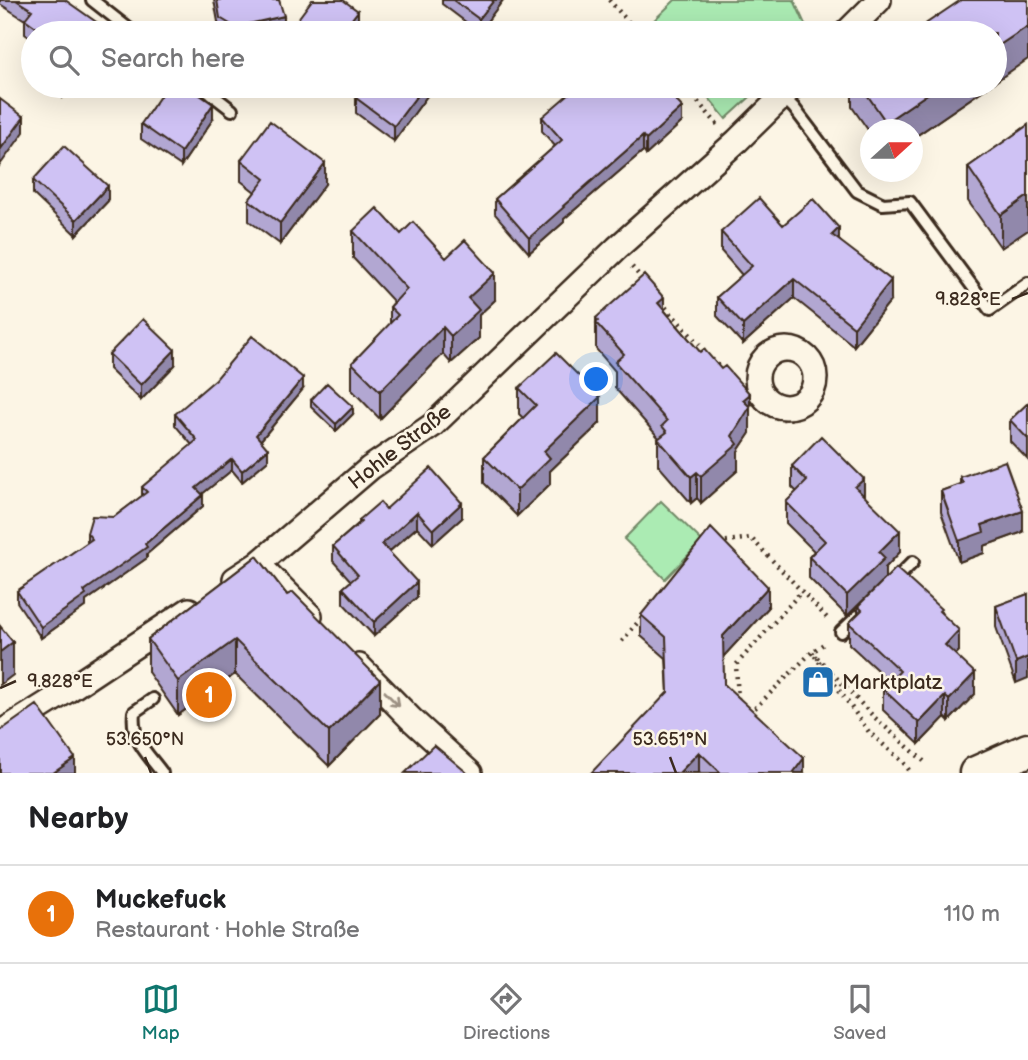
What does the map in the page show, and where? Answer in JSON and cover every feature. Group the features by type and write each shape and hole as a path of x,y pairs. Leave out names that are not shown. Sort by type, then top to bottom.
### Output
{"main road":[{"path":"976,773 1028,750"}],"street":[{"path":"858,21 879,0"},
{"name":"Hohle Straße","path":"0,733 68,691 258,564 370,468 433,425 617,248 737,141 781,98"},
{"path":"258,564 324,630"},
{"path":"343,649 411,719 470,773"}],"lane":[{"path":"92,0 119,21"},
{"path":"216,98 232,110"},
{"path":"790,98 794,108 857,191 883,204 910,202 990,310 1028,283"},
{"path":"886,589 913,562"},
{"path":"841,632 868,606"},
{"path":"153,699 134,712 132,726 136,739 162,773"}],"path":[{"path":"609,0 627,21"},
{"path":"694,98 722,130"},
{"path":"631,267 647,285"},
{"path":"654,294 727,376"},
{"path":"746,397 755,407 776,419 797,417 812,400"},
{"path":"708,544 751,538 841,632 812,652 745,719"},
{"path":"738,707 736,666 801,592"},
{"path":"622,641 648,611"},
{"path":"812,652 873,716 927,764"},
{"path":"812,652 869,733 909,770"}],"green space":[{"path":"675,0 794,0 804,21 653,21"},
{"path":"709,98 749,98 726,119"},
{"path":"661,501 702,541 665,579 624,539"}],"building":[{"path":"16,0 65,0 95,21 28,21 25,19 32,10"},
{"path":"217,0 279,0 284,16 262,21 225,21 220,18"},
{"path":"312,0 343,0 358,11 350,21 296,21"},
{"path":"453,0 494,0 479,19"},
{"path":"961,0 1028,0 1028,26 1007,40 1007,21 930,21"},
{"path":"159,98 204,98 213,104 181,152 141,124"},
{"path":"356,98 415,98 394,126"},
{"path":"564,98 674,98 682,107 646,140 643,136 529,238 495,199 562,140 542,117"},
{"path":"869,98 921,98 890,119 884,119"},
{"path":"0,99 24,117 0,150"},
{"path":"270,121 325,163 280,223 249,200 265,179 241,160"},
{"path":"1028,125 1028,196 1001,215 968,167"},
{"path":"64,146 108,186 76,220 33,180"},
{"path":"759,198 783,225 813,199 839,228 832,235 891,280 854,327 794,279 743,325 717,297 752,266 721,232"},
{"path":"377,208 401,234 413,222 446,258 465,240 495,273 468,298 479,310 451,336 443,327 380,391 352,363 398,315 390,307 407,289 353,231"},
{"path":"644,275 664,298 658,303 700,352 704,349 721,369 725,366 750,394 743,400 750,407 732,436 738,444 701,476 697,472 691,477 658,439 667,432 662,426 667,421 615,362 624,354 596,323 596,318"},
{"path":"143,319 175,350 141,385 109,354"},
{"path":"252,336 303,378 256,435 268,449 242,471 232,459 196,488 203,495 145,544 147,547 84,591 86,595 41,627 17,591 92,539 87,533 92,516 114,517 147,492 142,487 197,440 175,414 216,379"},
{"path":"556,353 600,397 544,451 550,458 517,490 484,457 536,405 519,388"},
{"path":"327,383 353,407 336,424 311,400"},
{"path":"1028,403 1028,439 1010,420"},
{"path":"821,436 864,479 855,487 900,531 879,552 885,558 847,595 809,557 825,541 786,502 807,481 792,466"},
{"path":"1005,461 1023,511 982,525 984,532 959,541 941,491 963,483 960,477"},
{"path":"431,468 462,503 433,530 417,512 382,544 417,582 374,622 343,588 358,575 333,546 380,502 386,509"},
{"path":"711,528 768,587 723,636 724,684 804,758 793,773 721,773 699,752 679,773 591,773 668,692 666,637 641,615"},
{"path":"257,556 287,595 293,592 380,680 329,732 235,640 178,681 148,639"},
{"path":"896,568 941,609 939,611 959,630 945,645 975,673 949,700 945,696 919,723 883,689 900,671 849,623 862,610 858,606"},
{"path":"1028,594 1028,657 1016,662 996,606"},
{"path":"0,626 13,642 0,652"},
{"path":"37,705 75,758 53,773 0,773 0,731"},
{"path":"434,745 465,771 467,773 405,773"}],"place":[{"name":"Marktplatz","path":"818,682"},
{"name":"Muckefuck","path":"209,695"}]}
